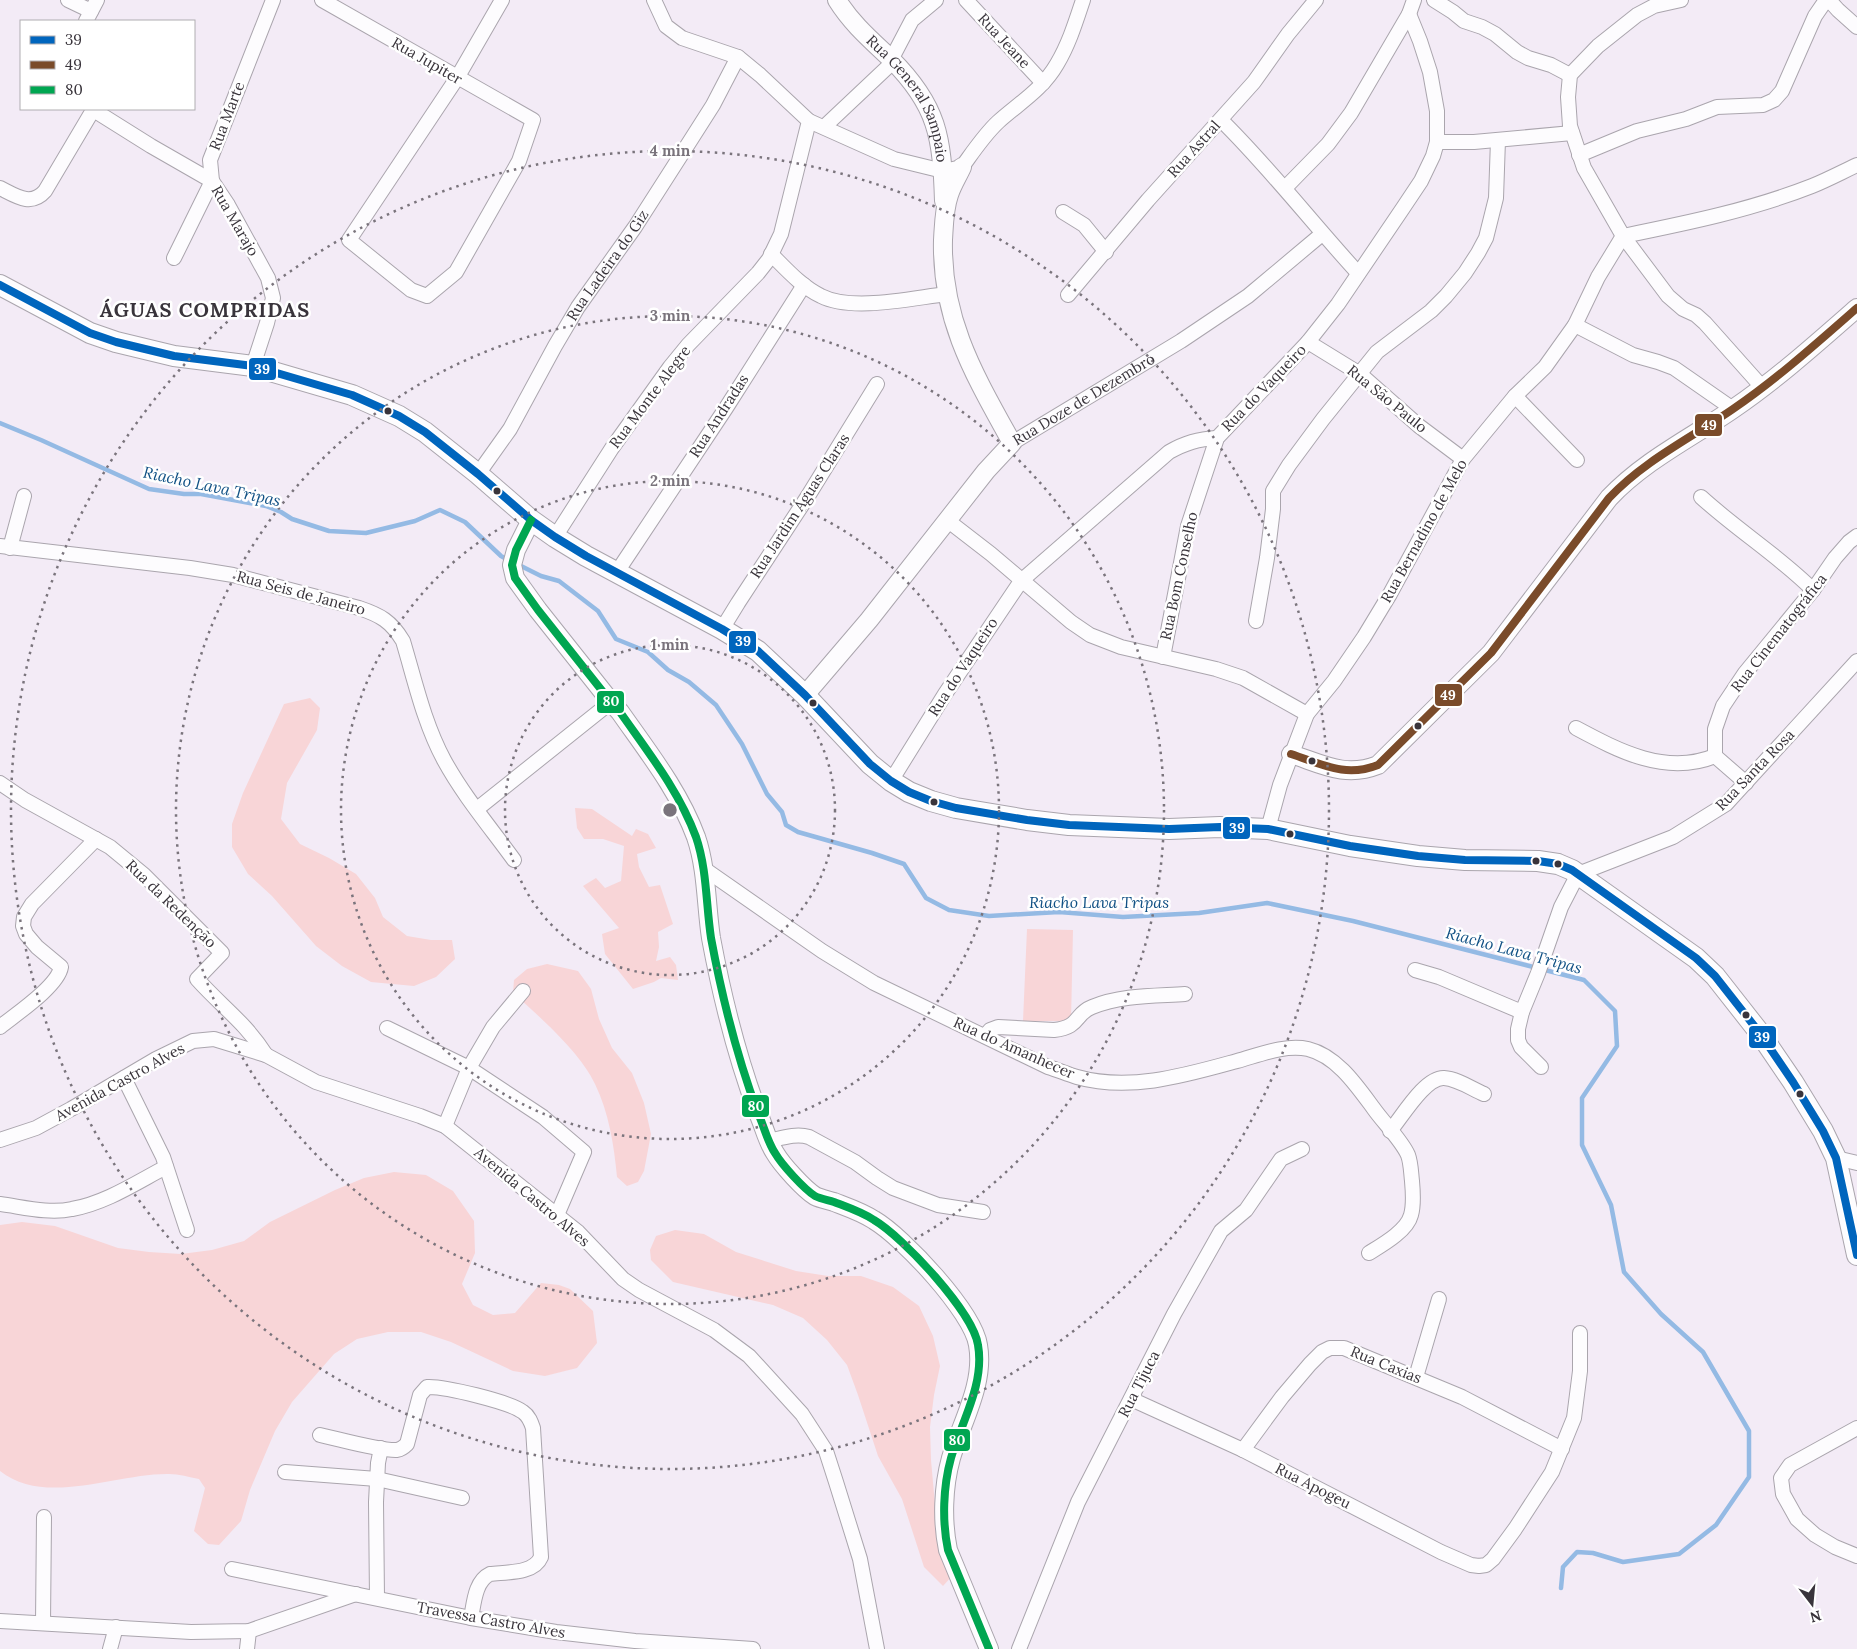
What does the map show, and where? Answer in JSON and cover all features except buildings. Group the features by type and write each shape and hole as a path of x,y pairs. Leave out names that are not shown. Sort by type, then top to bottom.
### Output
{"main road":[{"path":"0,286 90,333 116,342 174,356 253,366 352,395 399,416 424,432 478,474 531,520 555,537 722,629 758,651 805,695 859,753 891,781 909,792 931,801 956,808 1070,825 1169,829 1220,827 1268,829 1350,846 1418,856 1465,860 1538,861 1558,864 1578,874 1610,899 1696,958 1715,976 1754,1025 1815,1116 1836,1158 1857,1255"}],"street":[{"path":"68,0 91,11"},
{"name":"Rua Marte","path":"174,258 212,181 210,160 273,0"},
{"name":"Rua Jupiter","path":"322,0 533,120 518,160 456,272 427,296 411,290 349,240 458,78"},
{"path":"458,78 502,0"},
{"path":"654,0 666,26 682,38 738,57 809,121 894,159 943,171 962,167 998,122 1031,96 1043,83 1057,64 1083,0"},
{"name":"Rua General Sampaio","path":"837,0 853,24 892,61 916,87 925,101 939,138 943,171 943,266 946,294 956,331 971,368 1012,443"},
{"path":"824,127 892,61 912,20 936,0"},
{"name":"Rua Jeane","path":"966,0 1043,83"},
{"name":"Rua Astral","path":"1068,295 1148,200 1254,82 1293,27 1316,0"},
{"path":"1285,188 1328,144 1351,113 1409,14 1414,0"},
{"path":"1434,0 1454,12 1464,21 1495,34 1528,58 1551,65 1570,75"},
{"path":"1681,0 1654,6 1637,15 1598,46 1570,75 1568,97 1572,134 1584,168 1623,236 1668,296 1683,309 1696,315 1705,323 1762,387"},
{"path":"1578,155 1637,131 1686,119 1717,107 1763,105 1774,100 1782,91 1815,16 1828,0 1857,27"},
{"name":"Rua do Vaqueiro","path":"891,781 945,694 1021,581 1168,452 1198,439 1217,438 1308,342 1358,274 1421,181 1433,156 1437,142 1437,111 1430,72 1409,14"},
{"name":"Rua Ladeira do Giz","path":"478,474 510,429 578,307 635,227 713,105 738,57"},
{"path":"0,188 27,199 39,198 92,110"},
{"name":"Rua Marajo","path":"95,110 151,146 212,181 228,205 268,278 273,298 253,366"},
{"path":"1221,120 1285,188 1322,234 1358,274"},
{"name":"Rua Monte Alegre","path":"555,537 612,448 670,367 688,345 758,273 771,254 781,234 809,121"},
{"path":"1437,142 1456,143 1572,134"},
{"path":"1256,621 1267,558 1273,510 1273,492 1289,465 1323,419 1377,352 1431,311 1465,273 1478,253 1486,238 1496,198 1498,140"},
{"path":"1623,236 1688,223 1756,205 1812,186 1857,165"},
{"name":"Rua General Sampaio","path":"944,212 949,193 962,167"},
{"path":"1063,212 1084,225 1106,252"},
{"name":"Rua Doze de Dezembro","path":"805,695 869,620 986,471 1012,443 1181,341 1248,296 1322,234"},
{"name":"Rua Bernadino de Melo","path":"1268,829 1273,805 1290,754 1307,714 1334,681 1364,637 1390,594 1463,459 1515,396 1545,368 1575,325 1609,256 1623,236"},
{"path":"771,254 804,285 821,296 839,303 870,303 946,294"},
{"name":"Rua Andradas","path":"617,572 804,285"},
{"path":"1290,754 1340,770 1364,771 1378,766 1491,653 1622,484 1681,442 1734,409 1812,348 1857,308"},
{"path":"1575,325 1625,352 1674,368 1734,409"},
{"name":"Rua São Paulo","path":"1308,342 1360,374 1412,420 1463,459"},
{"name":"Rua Jardim Águas Claras","path":"722,629 808,496 877,384"},
{"path":"1515,396 1577,460"},
{"name":"Rua Bom Conselho","path":"1163,657 1188,526 1217,438"},
{"path":"5,547 24,496"},
{"path":"1700,498 1795,572 1813,590"},
{"path":"531,520 514,557 515,578 538,610 620,712 679,798 696,839 703,868 711,938 722,989 749,1088 768,1141 780,1160 815,1196 865,1215 888,1229 947,1292 972,1325 978,1346 979,1367 974,1392 949,1470 945,1500 945,1538 948,1550 989,1649"},
{"path":"947,520 991,554 1071,622 1090,635 1121,647 1243,678 1307,714"},
{"name":"Rua Cinematográfica","path":"1716,756 1715,729 1723,706 1745,673 1813,590 1849,542 1857,536"},
{"name":"Rua Seis de Janeiro","path":"5,547 190,568 233,575 378,614 395,628 403,641 432,734 444,760 514,860"},
{"name":"Rua Santa Rosa","path":"1578,874 1673,837 1726,804 1857,661"},
{"path":"477,809 611,702"},
{"path":"1576,728 1604,743 1641,758 1666,763 1699,763 1716,756 1746,783"},
{"name":"Rua da Redenção","path":"0,783 25,800 110,847 144,875 222,953 196,979 208,992 239,1018 257,1040 266,1055"},
{"path":"0,1027 54,983 60,973 61,967 37,947 26,934 23,926 24,917 32,904 96,839"},
{"name":"Rua do Amanhecer","path":"703,868 874,983 1048,1067 1077,1077 1106,1082 1180,1077 1274,1051 1293,1048 1309,1050 1326,1058 1340,1068 1358,1088 1403,1147 1411,1164 1411,1215 1408,1222 1394,1237 1370,1253"},
{"path":"1541,1067 1521,1047 1518,1040 1522,1012 1541,967 1561,907 1578,874"},
{"path":"1415,970 1439,977 1522,1012"},
{"path":"445,1126 469,1068 493,1027 522,991"},
{"path":"985,1036 990,1030 998,1027 1063,1029 1075,1023 1084,1010 1094,1006 1141,996 1185,994"},
{"path":"387,1028 469,1068 543,1117 584,1152 557,1215"},
{"name":"Avenida Castro Alves","path":"0,1140 36,1128 156,1059 193,1041 214,1039 266,1055 316,1082 445,1126 578,1232 623,1279 639,1290 714,1330 749,1356 802,1414 826,1451 839,1491 860,1559 877,1649"},
{"path":"124,1078 148,1123 166,1167 187,1230"},
{"path":"1390,1130 1416,1097 1432,1081 1444,1078 1451,1079 1484,1094"},
{"path":"768,1141 802,1135 809,1137 855,1162 893,1188 938,1204 982,1212"},
{"name":"Rua Tijuca","path":"1022,1648 1078,1502 1174,1314 1221,1231 1246,1210 1282,1159 1302,1149"},
{"path":"1836,1158 1857,1163"},
{"path":"0,1204 40,1210 72,1209 100,1201 166,1167"},
{"path":"1416,1377 1439,1298"},
{"path":"1562,1448 1574,1418 1578,1397 1580,1333"},
{"name":"Rua Caxias","path":"1243,1450 1282,1397 1322,1352 1330,1348 1344,1348 1416,1377 1462,1397 1562,1448"},
{"path":"320,1435 398,1450 407,1444 420,1395 426,1387 443,1388 516,1407 527,1414 533,1428 541,1557 536,1566 486,1576 478,1587 471,1618"},
{"name":"Rua Apogeu","path":"1131,1399 1243,1450 1471,1566 1486,1565 1493,1559 1515,1530 1552,1472 1562,1448"},
{"path":"1857,1428 1790,1465 1781,1478 1783,1494 1797,1519 1815,1535 1857,1556"},
{"path":"377,1598 377,1479 381,1448"},
{"path":"285,1472 377,1479 462,1498"},
{"path":"43,1623 44,1517"},
{"name":"Travessa Castro Alves","path":"232,1569 471,1618 635,1641 753,1649"},
{"path":"0,1622 191,1632 249,1631 357,1594"},
{"path":"110,1649 116,1627"},
{"path":"247,1649 249,1631"}],"shaded area":[{"path":"310,698 320,708 317,730 287,783 281,819 300,844 356,874 375,898 383,917 407,936 431,940 452,940 455,959 436,977 414,986 371,982 342,966 316,946 272,896 248,874 232,847 232,824 243,793 284,704"},
{"path":"575,808 592,809 632,836 636,829 648,834 656,848 637,854 639,867 649,887 660,885 673,924 658,932 659,947 656,961 670,957 676,965 678,980 661,978 633,989 605,954 602,934 619,928 583,886 596,878 605,888 621,881 624,846 603,839 584,839 577,828"},
{"path":"1027,929 1073,930 1071,1021 1023,1021"},
{"path":"547,964 578,971 591,989 599,1019 612,1048 632,1073 644,1103 651,1134 644,1171 638,1182 627,1186 617,1177 607,1118 600,1095 588,1072 570,1047 513,993 514,980 527,969"},
{"path":"394,1172 426,1175 453,1191 474,1221 475,1253 462,1284 473,1305 493,1315 515,1313 541,1283 559,1285 570,1289 593,1311 597,1343 577,1368 545,1376 513,1371 451,1342 421,1332 388,1332 357,1339 334,1354 292,1402 275,1431 250,1490 241,1521 219,1545 208,1544 194,1531 205,1488 199,1479 173,1474 149,1475 60,1488 38,1487 18,1481 0,1471 0,1225 22,1222 55,1226 118,1248 149,1252 181,1254 212,1250 244,1241 270,1222 335,1190 364,1178"},
{"path":"675,1230 704,1234 736,1252 796,1271 828,1276 861,1276 893,1287 919,1306 933,1336 940,1366 930,1427 939,1549 952,1576 943,1586 924,1567 902,1499 878,1456 847,1365 827,1340 803,1318 773,1305 673,1282 651,1260 650,1250 656,1236"}],"waterway":[{"name":"Riacho Lava Tripas","path":"0,423 149,489 184,494 201,494 266,506 292,519 329,531 366,533 415,521 440,510 465,522 501,556 510,561"},
{"name":"Riacho Lava Tripas","path":"517,564 541,576 559,581 598,611 616,639 648,652 668,670 689,682 716,705 742,744 767,794 782,812 786,825 798,832 904,864 926,898 949,910 989,916 1059,912 1123,917 1199,913 1267,903 1353,921 1584,980 1615,1011 1617,1046 1582,1098 1582,1145 1611,1205 1624,1272 1661,1314 1703,1352 1749,1431 1749,1477 1716,1525 1679,1554 1623,1562 1593,1553 1577,1552 1563,1567 1561,1588"}],"transit line":[{"name":"39","path":"0,285 90,333 116,342 174,356 253,366 352,395 399,416 425,432 478,474 531,520 555,537 586,556 722,629 758,651 805,695 870,764 891,781 909,792 931,801 956,808 1069,825 1169,829 1220,827 1268,829 1350,846 1418,856 1465,860 1538,861 1558,864 1572,870 1696,958 1715,976 1759,1032 1823,1131 1836,1158 1857,1255"},
{"name":"49","path":"1291,754 1344,770 1366,769 1378,765 1491,653 1609,498 1623,484 1653,461 1733,409 1765,385 1857,308"},
{"name":"80","path":"531,520 516,550 512,565 515,578 538,610 620,712 652,757 681,804 696,837 704,874 711,938 725,1005 743,1070 772,1148 783,1164 815,1196 865,1215 887,1229 902,1242 951,1295 973,1331 978,1345 978,1374 971,1403 948,1469 944,1516 948,1550 989,1649"}],"district":[{"name":"ÁGUAS COMPRIDAS","path":"205,310"}]}
